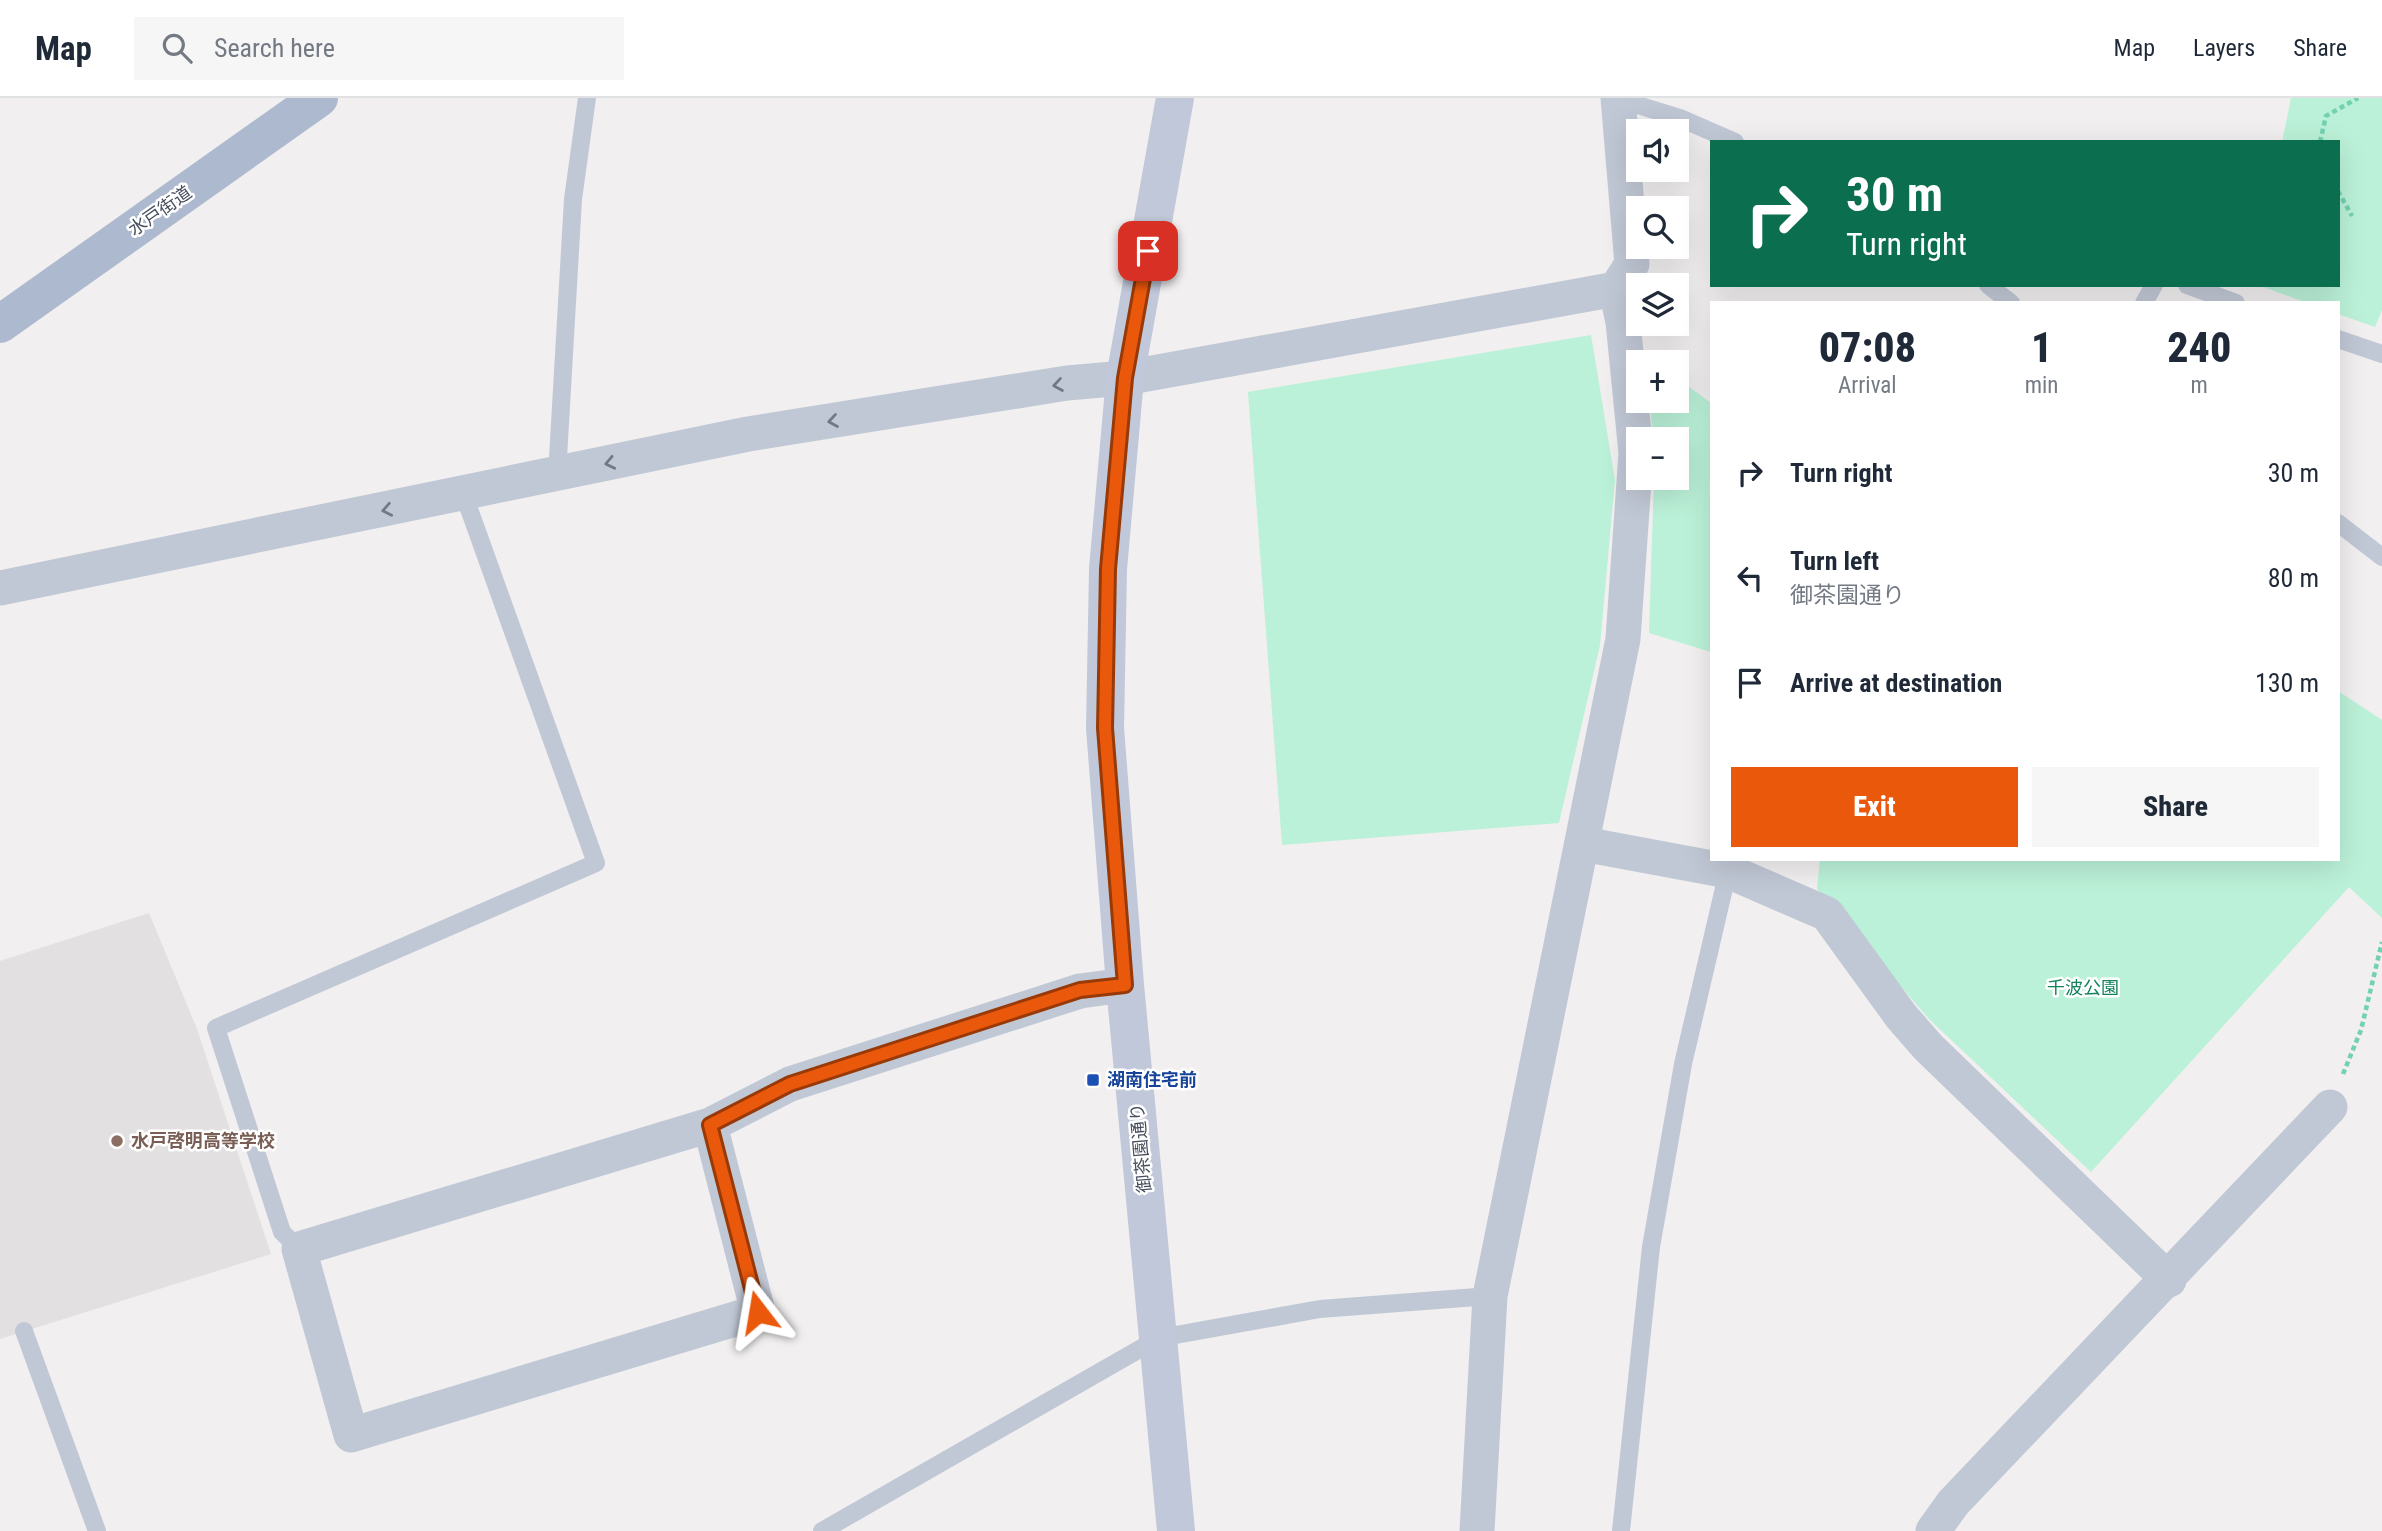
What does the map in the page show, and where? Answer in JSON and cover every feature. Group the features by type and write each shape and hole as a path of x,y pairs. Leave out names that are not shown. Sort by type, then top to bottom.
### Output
{"main road":[{"name":"水戸街道","path":"0,324 319,98"}],"street":[{"name":"御茶園通り","path":"1175,98 1125,378 1108,569 1105,728 1125,985 1177,1531"},
{"path":"1477,1531 1490,1296 1623,639 1636,453 1623,322 1616,289 1632,264 1618,99"},
{"path":"0,588 464,495 748,434 1067,383 1125,378 1616,289"},
{"path":"1583,844 1728,871 1827,914 1901,1016 1928,1047 2169,1280"},
{"path":"710,1125 758,1312 351,1435 299,1249 710,1125 790,1084 1080,990 1125,985"},
{"path":"1933,1531 1953,1503 2169,1280 2330,1107"}],"lane":[{"path":"557,475 573,199 587,98"},
{"path":"1618,99 1680,118 1730,140"},
{"path":"1991,287 2009,301"},
{"path":"2192,287 2231,301"},
{"path":"2340,340 2382,354"},
{"path":"299,1249 282,1232 216,1028 596,863 464,495"},
{"path":"2340,525 2382,557"},
{"path":"1620,1531 1651,1247 1683,1065 1728,871"},
{"path":"822,1531 1159,1338 1320,1308 1490,1296"},
{"path":"24,1331 97,1531"}],"path":[{"path":"2320,140 2326,116 2358,98"},
{"path":"2340,195 2352,216"},
{"path":"2330,1107 2361,1030 2382,942"}],"shaded area":[{"name":"水戸啓明高等学校","path":"149,913 197,1029 271,1254 0,1339 0,961"}],"green space":[{"path":"2291,98 2382,98 2382,310 2375,327 2340,315 2340,301 2302,301 2263,287 2340,287 2340,140 2282,140"},
{"path":"1591,335 1615,480 1600,645 1559,823 1282,845 1248,392"},
{"path":"1689,387 1710,402 1710,652 1649,633 1654,490 1689,490 1689,427 1652,427 1651,413 1689,413"},
{"name":"千波公園","path":"2340,692 2382,720 2382,918 2349,887 2091,1172 1929,1019 1817,889 1820,861 2340,861"}],"place":[{"name":"湖南住宅前","path":"1093,1080"},
{"name":"水戸啓明高等学校","path":"117,1141"}],"route":[{"path":"758,1312 710,1125 790,1084 1080,990 1125,985 1105,728 1108,569 1125,378 1148,251"}]}
